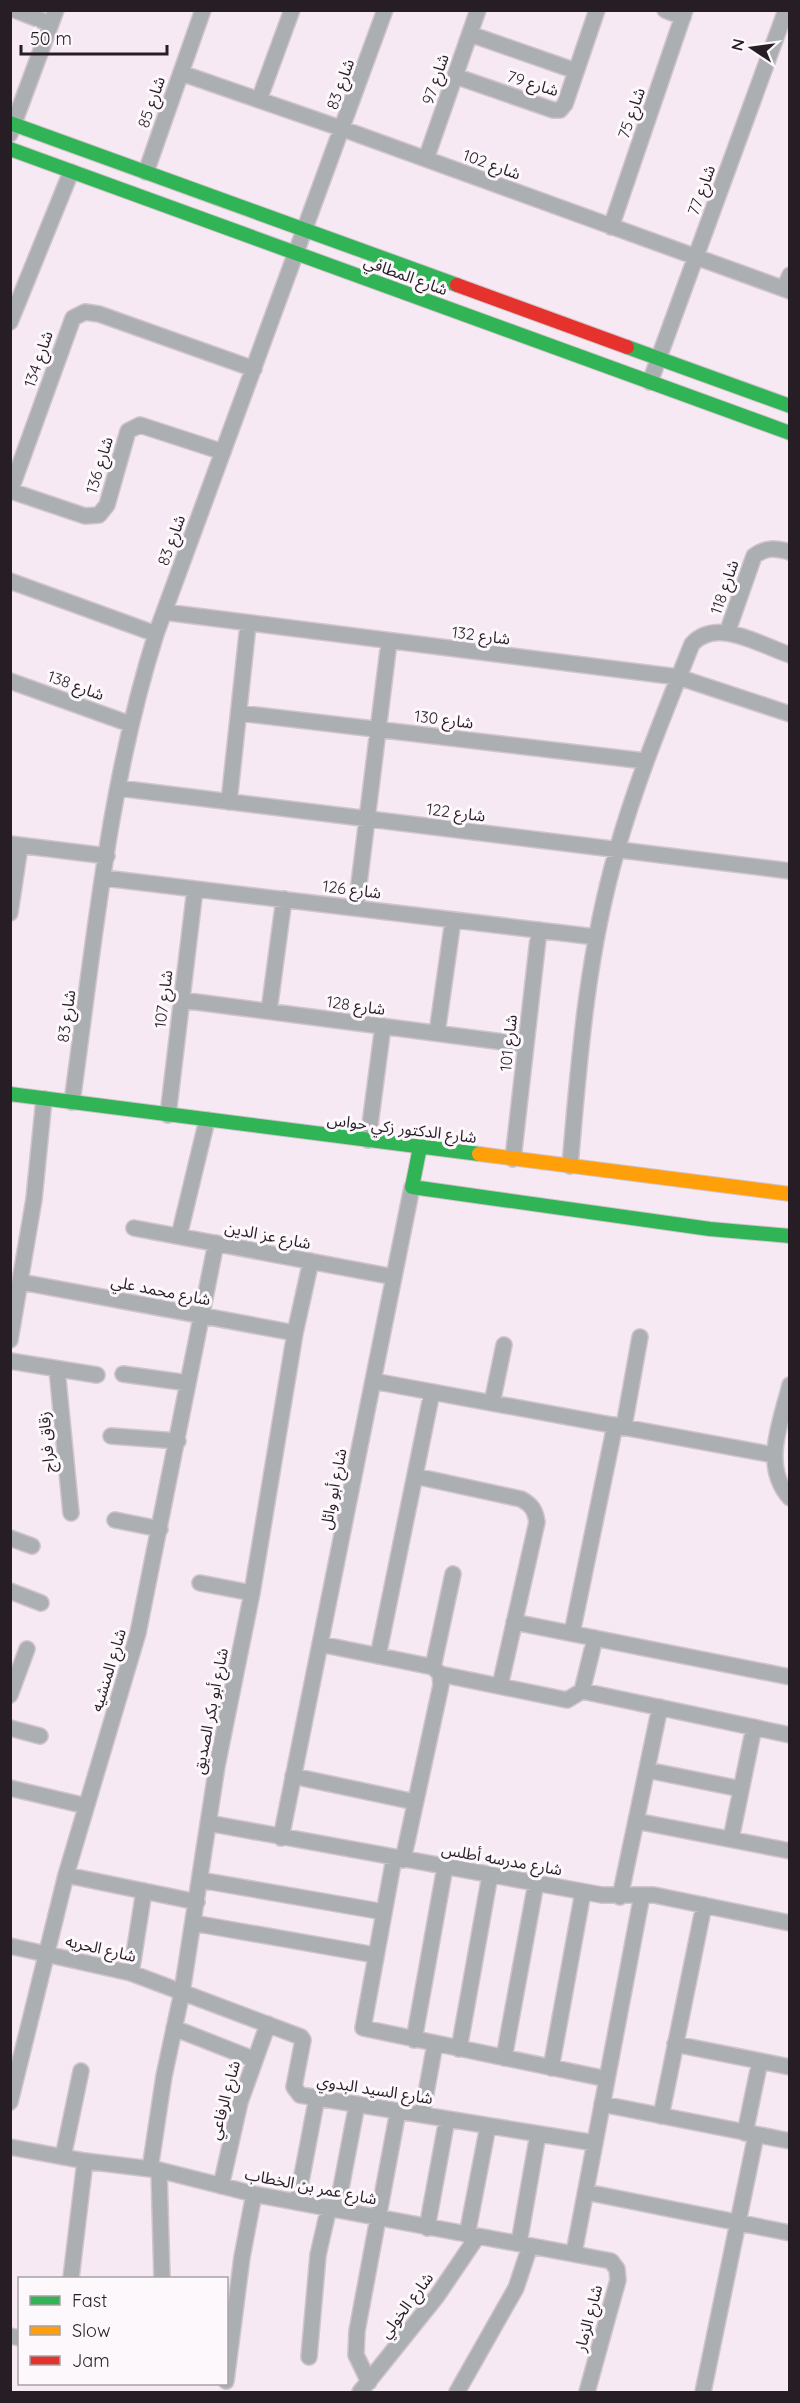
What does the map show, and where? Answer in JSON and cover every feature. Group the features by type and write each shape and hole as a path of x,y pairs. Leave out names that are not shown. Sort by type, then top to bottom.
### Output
{"street":[{"path":"12,127 53,17 15,10"},
{"name":"شارع 85","path":"146,172 203,10"},
{"path":"259,100 292,10"},
{"name":"شارع 83","path":"72,1102 107,856 130,724 156,634 385,10"},
{"name":"شارع 97","path":"426,159 478,10"},
{"name":"شارع 79","path":"455,76 557,111 565,104 597,10"},
{"path":"665,10 684,14"},
{"name":"شارع 77","path":"650,382 786,10"},
{"name":"شارع 75","path":"611,227 684,14"},
{"name":"شارع 79","path":"470,34 576,71"},
{"name":"شارع 102","path":"181,73 343,129 696,258 788,285"},
{"name":"شارع المطافي","path":"12,127 146,172 789,406"},
{"name":"شارع المطافي","path":"10,149 789,433"},
{"path":"10,322 16,296 71,172"},
{"name":"شارع 134","path":"11,492 73,318 85,312 99,314 254,369"},
{"name":"شارع 136","path":"11,492 85,516 99,515 107,504 128,432 140,425 223,452"},
{"name":"شارع 118","path":"727,633 754,556 762,550 771,548 789,552"},
{"path":"10,582 156,634"},
{"name":"شارع 132","path":"164,612 248,625 678,677 789,714"},
{"path":"229,802 248,625"},
{"path":"570,1166 583,1022 597,937 617,851 645,761 692,644 699,636 718,630 789,655"},
{"path":"356,908 389,642"},
{"name":"شارع 138","path":"10,681 130,724"},
{"name":"شارع 130","path":"239,713 645,761"},
{"name":"شارع 122","path":"118,788 789,871"},
{"path":"10,913 15,845 107,856"},
{"name":"شارع 126","path":"104,878 597,937"},
{"name":"شارع 107","path":"168,1115 195,889"},
{"path":"269,1011 284,899"},
{"path":"437,1033 453,920"},
{"name":"شارع 101","path":"513,1159 539,930"},
{"name":"شارع 128","path":"181,1000 526,1045"},
{"path":"368,1140 383,1026"},
{"name":"شارع الدكتور زكي حواس","path":"10,1094 789,1194"},
{"path":"10,1340 21,1282 44,1099"},
{"path":"179,1236 207,1120"},
{"name":"شارع أبو وائل","path":"281,1838 420,1147"},
{"path":"412,1187 710,1229 789,1236"},
{"name":"شارع عز الدين","path":"134,1228 394,1277"},
{"name":"شارع المنشيه","path":"10,2102 66,1875 103,1745 129,1671 178,1441 216,1243"},
{"name":"شارع أبو بكر الصديق","path":"162,2277 154,2169 174,2028 197,1902 207,1823 252,1593 295,1333 311,1261"},
{"name":"شارع محمد علي","path":"21,1282 295,1333"},
{"path":"572,1633 640,1338"},
{"path":"492,1403 504,1345"},
{"path":"10,1361 98,1376"},
{"name":"زقاق فراج","path":"57,1369 71,1513"},
{"path":"123,1374 188,1383"},
{"path":"373,1382 774,1455"},
{"path":"789,1385 774,1455 774,1470 779,1485 789,1498"},
{"path":"378,1656 432,1392"},
{"path":"111,1436 178,1441"},
{"path":"415,1476 520,1499 530,1504 535,1512 537,1522 500,1686"},
{"path":"115,1520 160,1529"},
{"path":"10,1538 32,1546"},
{"path":"453,1574 437,1671 441,1685 415,1802 384,1912 363,2028 607,2079"},
{"path":"200,1583 252,1593"},
{"path":"10,1591 41,1603"},
{"path":"514,1622 789,1677"},
{"path":"582,1691 595,1638"},
{"path":"320,1644 567,1700 582,1691 789,1735"},
{"path":"10,1695 27,1648"},
{"path":"620,1897 660,1707"},
{"path":"731,1839 754,1727"},
{"path":"10,1728 40,1736"},
{"path":"647,1770 741,1789"},
{"path":"294,1776 415,1802"},
{"path":"10,1788 86,1806"},
{"path":"636,1821 789,1851"},
{"name":"شارع مدرسه أطلس","path":"207,1823 583,1892 620,1897 642,1895 789,1923"},
{"path":"414,2040 444,1867"},
{"path":"66,1875 197,1902"},
{"path":"459,2049 490,1875"},
{"path":"200,1881 384,1912"},
{"path":"504,2058 536,1883"},
{"path":"131,1973 144,1892"},
{"path":"551,2067 583,1892"},
{"path":"574,2253 642,1895"},
{"path":"661,2116 704,1905"},
{"path":"193,1923 375,1955"},
{"name":"شارع الحريه","path":"10,1946 131,1973 182,1992"},
{"name":"شارع السيد البدوي","path":"182,1992 302,2038 294,2087 300,2094 595,2143"},
{"name":"شارع الرفاعي","path":"221,2186 240,2102 268,2024"},
{"path":"174,2028 254,2059"},
{"path":"422,2115 435,2044"},
{"path":"675,2044 789,2067"},
{"path":"703,2392 737,2222 760,2061"},
{"path":"63,2157 81,2072"},
{"path":"297,2202 317,2097"},
{"path":"309,2357 318,2255 333,2208 357,2104"},
{"path":"602,2104 789,2141"},
{"path":"364,2387 356,2346 398,2111"},
{"path":"427,2228 447,2119"},
{"path":"472,2236 488,2126"},
{"path":"457,2392 516,2288 538,2134"},
{"name":"شارع عمر بن الخطاب","path":"10,2147 85,2161 154,2169 254,2194 427,2228 606,2259"},
{"path":"71,2277 85,2161"},
{"path":"586,2192 789,2233"},
{"path":"229,2348 254,2194"},
{"name":"شارع الخولي","path":"364,2387 437,2296 472,2236"},
{"name":"شارع الزمار","path":"586,2392 618,2274 615,2265 606,2259"}],"traffic: fast":[{"path":"10,123 457,285"},
{"path":"10,149 790,433"},
{"path":"627,347 790,406"},
{"path":"10,1094 479,1154"},
{"path":"420,1147 412,1187 710,1229 790,1236"}],"traffic: slow":[{"path":"479,1154 790,1194"}],"traffic: jam":[{"path":"457,285 627,347"}]}
